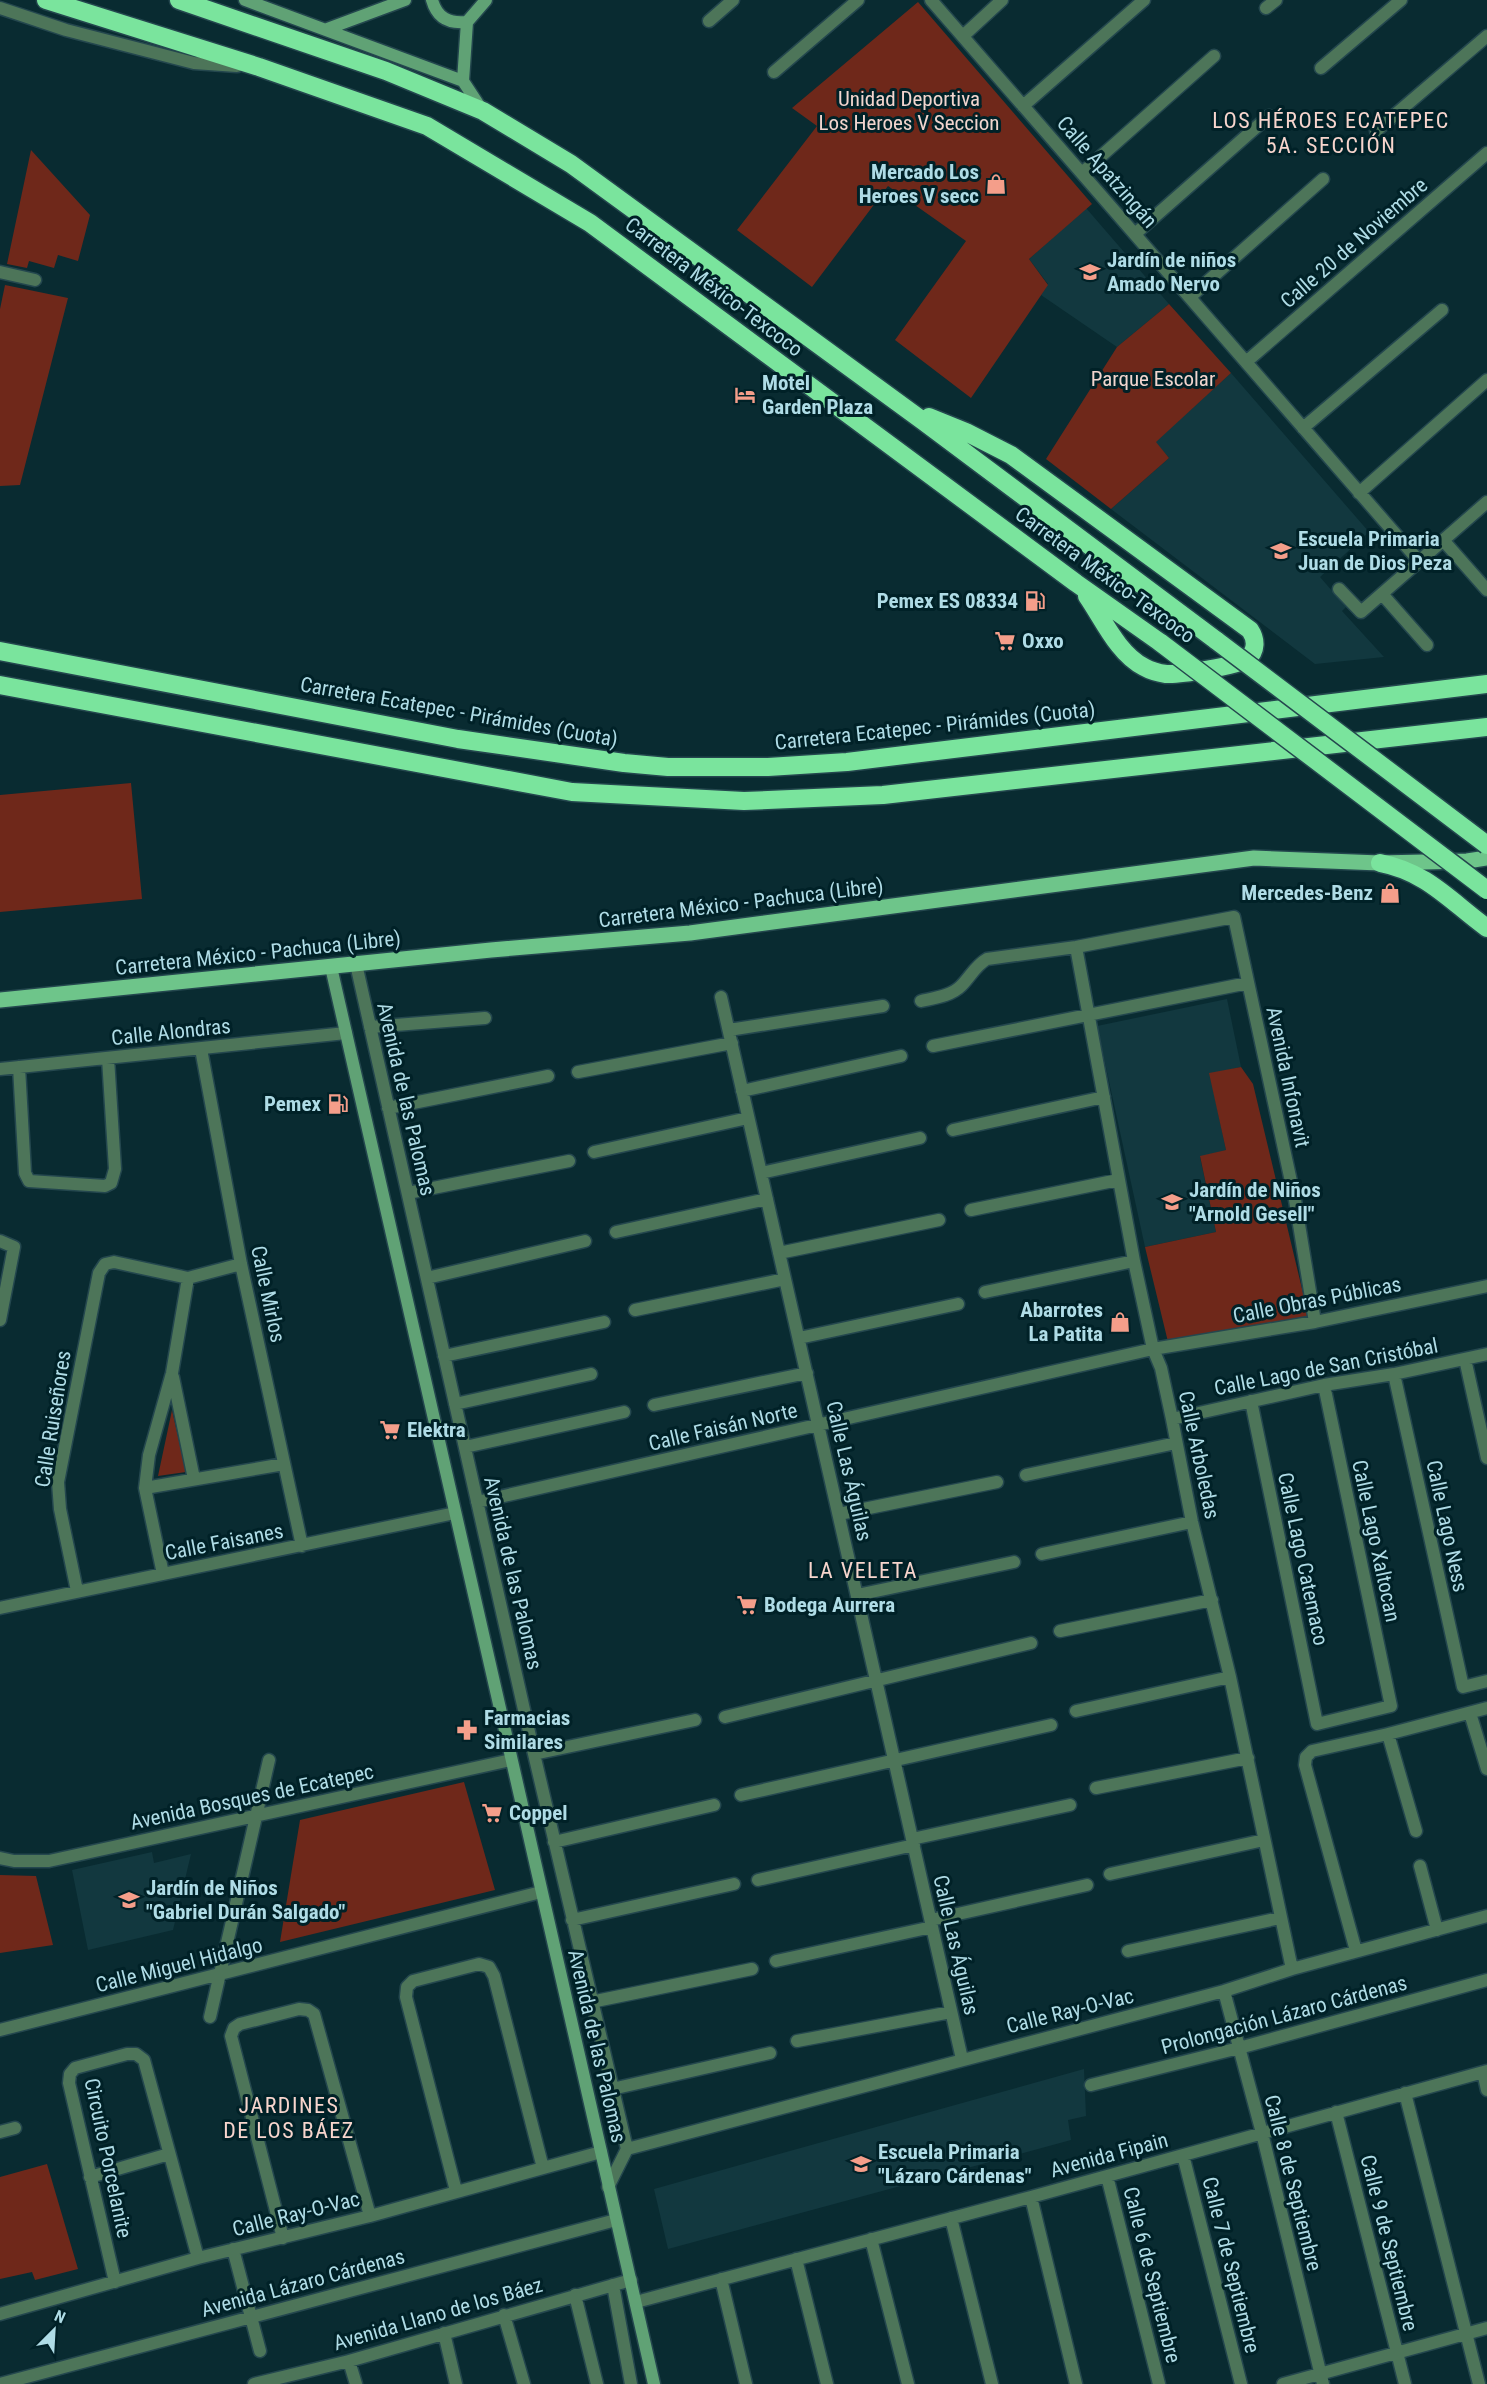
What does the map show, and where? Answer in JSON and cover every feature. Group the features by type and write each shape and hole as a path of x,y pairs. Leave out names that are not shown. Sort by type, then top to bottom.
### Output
{"highway":[{"name":"Carretera México-Texcoco","path":"46,0 259,67 427,126 590,223 1081,587 1161,643 1487,890"},
{"name":"Carretera México-Texcoco","path":"179,0 386,71 483,111 571,164 907,409 1487,845"},
{"path":"907,409 966,432 1011,455 1250,630 1255,640 1253,651 1242,661 1184,673 1164,674 1154,671 1137,662 1125,651 1081,587"},
{"name":"Carretera Ecatepec - Pirámides (Cuota)","path":"0,651 458,739 624,763 668,767 768,767 848,762 1487,684"},
{"path":"0,685 572,792 744,801 883,795 1487,727"},
{"path":"1380,863 1405,869 1428,880 1487,928"}],"main road":[{"path":"244,0 463,81 483,111"},
{"path":"327,29 405,0"},
{"path":"432,0 439,15 454,23 467,22"},
{"path":"463,81 467,22 486,0"},
{"name":"Carretera México - Pachuca (Libre)","path":"0,1000 690,933 1254,858 1380,863 1467,861 1487,858"},
{"name":"Avenida de las Palomas","path":"331,967 654,2384"}],"street":[{"path":"709,21 733,0"},
{"path":"774,72 858,0"},
{"name":"Calle Apatzingán","path":"931,0 1419,561"},
{"path":"963,36 1002,0"},
{"path":"1023,106 1144,0"},
{"path":"1321,68 1401,0"},
{"path":"0,8 66,30 194,63 259,67"},
{"path":"1376,131 1487,36"},
{"path":"1082,173 1214,56"},
{"path":"1135,234 1269,116"},
{"name":"Calle 20 de Noviembre","path":"1246,362 1487,153"},
{"path":"1190,297 1323,179"},
{"path":"0,272 35,279"},
{"path":"1303,428 1442,310"},
{"path":"1359,493 1487,380"},
{"path":"1339,589 1361,612 1487,502"},
{"path":"1443,540 1487,590"},
{"path":"1382,594 1427,645"},
{"name":"Avenida Infonavit","path":"1076,947 1234,916 1295,1200 1315,1322"},
{"path":"921,1001 950,993 959,988 980,963 987,959 1076,947"},
{"name":"Calle Arboledas","path":"1076,947 1094,1014 1104,1097 1134,1261 1153,1349 1161,1368 1192,1522 1230,1677 1292,1969"},
{"name":"Avenida de las Palomas","path":"356,964 554,1842 627,2149 608,2187"},
{"name":"Avenida Infonavit","path":"933,1047 1248,983"},
{"name":"Calle Las Águilas","path":"721,997 962,2059"},
{"path":"729,1030 883,1006"},
{"path":"370,1027 485,1018"},
{"name":"Calle Alondras","path":"0,1069 346,1032"},
{"path":"578,1072 732,1043"},
{"name":"Calle Mirlos","path":"201,1048 242,1264 302,1546"},
{"path":"742,1091 901,1056"},
{"path":"19,1067 25,1173 29,1181 105,1186 111,1183 115,1169 108,1058"},
{"path":"388,1108 548,1076"},
{"path":"953,1130 1104,1097"},
{"path":"594,1152 748,1118"},
{"path":"761,1173 920,1138"},
{"path":"408,1193 568,1161"},
{"path":"971,1210 1118,1180"},
{"path":"616,1232 767,1199"},
{"path":"779,1253 939,1220"},
{"path":"0,1241 14,1247 0,1320"},
{"path":"427,1278 585,1241"},
{"path":"985,1292 1134,1261"},
{"name":"Calle Ruiseñores","path":"77,1591 60,1509 58,1482 99,1273 105,1264 114,1262 188,1278"},
{"path":"163,1574 145,1488 149,1455 172,1373 188,1278 242,1264"},
{"path":"635,1310 785,1279"},
{"name":"Calle Obras Públicas","path":"1153,1349 1315,1322 1487,1286"},
{"path":"798,1338 957,1304"},
{"path":"444,1356 604,1322"},
{"name":"Calle Faisán Norte","path":"477,1502 1153,1349"},
{"name":"Calle Lago de San Cristóbal","path":"1172,1419 1323,1384 1394,1374 1487,1354"},
{"path":"1465,1359 1487,1458"},
{"path":"172,1373 194,1479"},
{"path":"654,1406 807,1373"},
{"path":"455,1404 591,1374"},
{"name":"Calle Lago Ness","path":"1394,1374 1463,1687 1487,1681"},
{"name":"Calle Lago Xaltocan","path":"1317,1724 1391,1706 1323,1384"},
{"name":"Calle Lago Catemaco","path":"1251,1401 1317,1724"},
{"path":"465,1447 624,1412"},
{"path":"1026,1475 1176,1443"},
{"path":"145,1488 284,1464"},
{"path":"838,1514 997,1482"},
{"name":"Calle Faisanes","path":"0,1608 455,1513"},
{"path":"1042,1554 1192,1522"},
{"path":"857,1595 1014,1562"},
{"path":"1060,1631 1212,1600"},
{"path":"725,1717 1031,1643"},
{"path":"1076,1711 1230,1677"},
{"path":"1356,1951 1305,1765 1306,1756 1312,1750 1388,1734 1487,1708"},
{"path":"1470,1713 1487,1769"},
{"path":"534,1754 695,1720"},
{"path":"741,1795 1051,1725"},
{"path":"1388,1734 1416,1831"},
{"path":"1096,1788 1248,1758"},
{"path":"210,2017 269,1760"},
{"name":"Avenida Bosques de Ecatepec","path":"0,1858 14,1861 49,1861 511,1760"},
{"path":"554,1842 714,1804"},
{"path":"758,1880 1070,1805"},
{"path":"1110,1874 1264,1840"},
{"path":"1420,1866 1437,1930"},
{"path":"572,1920 734,1884"},
{"path":"776,1961 1087,1885"},
{"name":"Calle Miguel Hidalgo","path":"0,2030 541,1892"},
{"name":"Calle Ray-O-Vac","path":"627,2149 1224,1991 1292,1969 1487,1916"},
{"path":"1128,1951 1281,1918"},
{"path":"456,2191 406,1997 407,1987 413,1981 479,1964 489,1967 494,1976 543,2168"},
{"path":"591,2001 752,1969"},
{"name":"Prolongación Lázaro Cárdenas","path":"1091,2085 1239,2048 1487,1980"},
{"name":"Calle 8 de Septiembre","path":"1224,1991 1262,2133 1321,2379"},
{"path":"283,2238 231,2036 234,2028 240,2024 299,2009 308,2010 314,2014 370,2216"},
{"path":"797,2041 951,2012"},
{"path":"612,2089 770,2053"},
{"name":"Circuito Porcelanite","path":"115,2283 69,2083 70,2074 75,2068 127,2054 136,2054 144,2060 198,2258"},
{"path":"1485,2071 1487,2090"},
{"name":"Avenida Fipain","path":"636,2302 1031,2197 1485,2071"},
{"path":"1405,2093 1479,2384"},
{"name":"Calle 9 de Septiembre","path":"1336,2112 1405,2384"},
{"path":"0,2132 15,2128"},
{"name":"Calle Ray-O-Vac","path":"0,2314 198,2258 370,2216 601,2152"},
{"path":"90,2177 169,2154"},
{"name":"Calle 7 de Septiembre","path":"1183,2155 1241,2384"},
{"name":"Calle 6 de Septiembre","path":"1107,2176 1159,2384"},
{"path":"1031,2197 1076,2384"},
{"path":"951,2218 992,2384"},
{"name":"Avenida Lázaro Cárdenas","path":"0,2384 616,2220"},
{"path":"871,2239 908,2384"},
{"path":"232,2249 260,2351"},
{"path":"796,2259 827,2384"},
{"path":"721,2279 747,2384"},
{"name":"Avenida Llano de los Báez","path":"254,2384 349,2361 631,2280"},
{"path":"613,2285 631,2384"},
{"path":"575,2295 597,2384"},
{"path":"504,2315 524,2384"},
{"path":"1283,2384 1321,2379 1397,2353 1487,2328"},
{"path":"444,2333 456,2384"},
{"path":"349,2361 356,2384"}],"shaded area":[{"name":"Jardín de niños Amado Nervo","path":"1086,208 1169,304 1117,347 1041,295 1048,284 1029,259"},
{"path":"1231,373 1369,532 1320,577 1346,607 1342,611 1384,657 1315,664 1111,509 1169,458 1155,442"},
{"path":"1227,999 1241,1067 1210,1074 1226,1150 1200,1157 1216,1232 1145,1247 1097,1026"},
{"name":"Jardín de Niños \"Gabriel Durán Salgado\"","path":"152,1852 154,1863 191,1854 173,1930 88,1950 72,1870"},
{"name":"Escuela Primaria \"Lázaro Cárdenas\"","path":"1084,2069 1086,2116 1068,2120 1071,2140 668,2249 654,2189"}],"green space":[{"name":"Unidad Deportiva Los Heroes V Seccion","path":"918,2 1092,204 1029,259 1048,285 971,398 895,340 966,241 888,186 812,287 737,230 817,126 792,108"},
{"path":"31,150 90,215 78,261 58,255 54,268 29,261 27,268 7,264"},
{"path":"5,285 68,298 20,485 0,486 0,309"},
{"name":"Parque Escolar","path":"1169,304 1231,373 1156,442 1169,458 1111,509 1046,459 1117,347"},
{"path":"131,783 142,899 0,912 0,795"},
{"path":"1241,1067 1253,1084 1309,1318 1169,1346 1145,1247 1216,1232 1200,1156 1226,1150 1209,1073"},
{"path":"172,1410 186,1472 158,1476"},
{"path":"464,1782 495,1890 280,1942 300,1820"},
{"path":"0,1875 36,1876 53,1945 0,1953"},
{"path":"47,2164 78,2269 35,2280 32,2272 0,2279 0,2177"}],"place":[{"name":"Mercado Los Heroes V secc","path":"996,184"},
{"name":"Jardín de niños Amado Nervo","path":"1090,272"},
{"name":"Motel Garden Plaza","path":"745,395"},
{"name":"Escuela Primaria Juan de Dios Peza","path":"1281,551"},
{"name":"Pemex ES 08334","path":"1035,601"},
{"name":"Oxxo","path":"1005,641"},
{"name":"Mercedes-Benz","path":"1390,893"},
{"name":"Pemex","path":"338,1104"},
{"name":"Jardín de Niños \"Arnold Gesell\"","path":"1172,1202"},
{"name":"Abarrotes La Patita","path":"1120,1322"},
{"name":"Elektra","path":"390,1430"},
{"name":"Bodega Aurrera","path":"747,1605"},
{"name":"Farmacias Similares","path":"467,1730"},
{"name":"Coppel","path":"492,1813"},
{"name":"Jardín de Niños \"Gabriel Durán Salgado\"","path":"129,1900"},
{"name":"Escuela Primaria \"Lázaro Cárdenas\"","path":"861,2164"}],"district":[{"name":"LOS HÉROES ECATEPEC 5A. SECCIÓN","path":"1331,132"},
{"name":"LA VELETA","path":"863,1570"},
{"name":"JARDINES DE LOS BÁEZ","path":"289,2118"}]}
